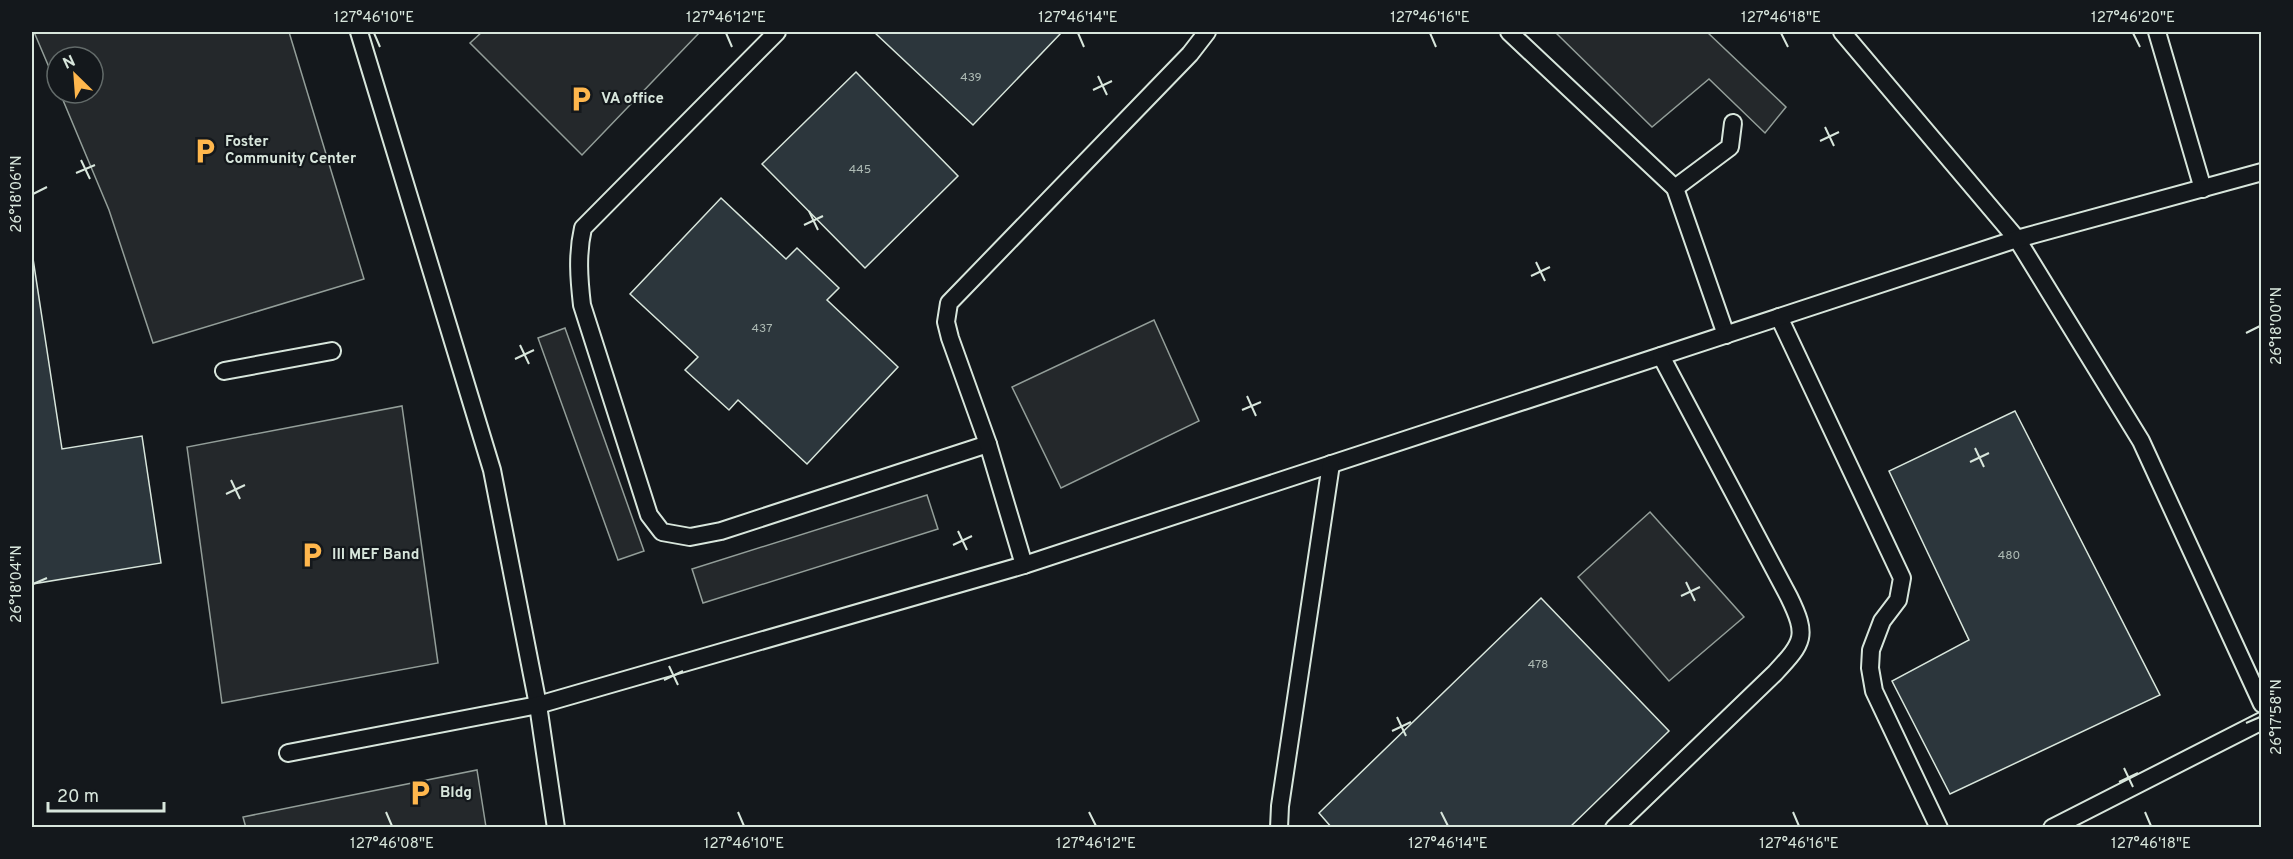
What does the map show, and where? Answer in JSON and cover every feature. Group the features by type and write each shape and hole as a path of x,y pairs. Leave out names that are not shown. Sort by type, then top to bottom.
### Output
{"lane":[{"path":"360,32 492,470 538,705 556,828"},
{"path":"777,32 583,228 579,246 582,305 649,515 662,532 690,537 721,531 988,444"},
{"path":"1024,565 988,444 950,338 946,322 949,303 1181,62 1207,32"},
{"path":"1509,32 1675,188 1726,335"},
{"path":"1843,32 2017,239 2141,441 2262,704"},
{"path":"2157,32 2203,189"},
{"path":"1675,188 1730,147 1733,123"},
{"path":"288,753 538,705 1024,565 2017,239 2262,172"},
{"path":"1779,317 1902,578 1898,600 1882,621 1871,650 1870,668 1874,691 1939,828"},
{"path":"224,371 332,351"},
{"path":"1614,828 1776,673 1793,654 1802,637 1800,621 1790,597 1661,356"},
{"path":"1279,828 1280,806 1331,464"},
{"path":"2052,828 2262,721"}],"shaded area":[{"name":"Foster Community Center","path":"34,32 289,32 364,279 153,343 109,210 65,105 105,105 105,45 45,45 45,58"},
{"name":"VA office","path":"482,32 700,32 582,155 470,43"},
{"path":"1555,32 1707,32 1786,107 1765,133 1709,79 1652,127"},
{"path":"1154,320 1199,421 1061,488 1012,387"},
{"path":"565,328 644,551 618,560 538,338"},
{"name":"III MEF Band","path":"402,406 438,663 222,703 187,447"},
{"path":"927,495 938,529 703,603 692,569"},
{"path":"1650,512 1744,617 1669,681 1578,577"},
{"name":"Bldg","path":"477,770 486,827 246,828 243,817"}],"building":[{"path":"874,32 1062,32 973,125"},
{"path":"856,72 958,176 865,268 762,164"},
{"path":"721,198 786,259 797,248 839,288 827,300 898,367 807,464 738,400 729,410 685,370 698,357 630,294"},
{"path":"32,252 62,449 142,436 161,563 32,584"},
{"path":"2015,411 2160,695 1950,794 1892,681 1969,640 1889,471"},
{"path":"1541,598 1669,731 1569,828 1332,828 1319,813"}],"place":[{"name":"VA office","path":"581,99"},
{"name":"Foster Community Center","path":"205,151"},
{"name":"III MEF Band","path":"312,555"},
{"name":"Bldg","path":"420,793"}]}
